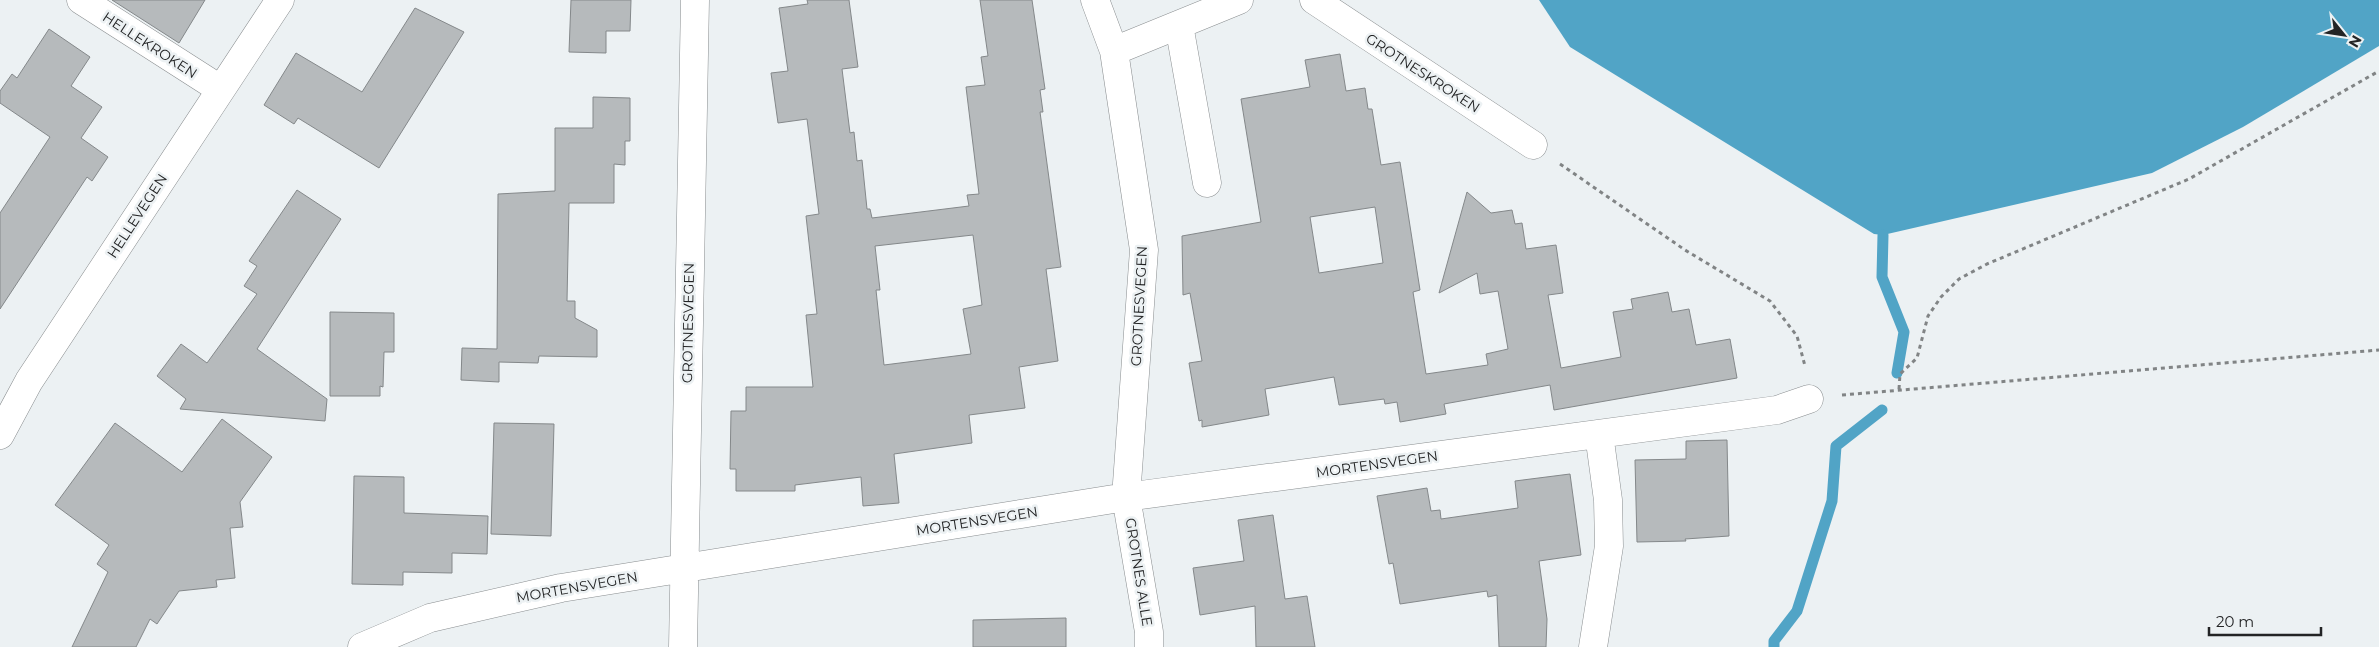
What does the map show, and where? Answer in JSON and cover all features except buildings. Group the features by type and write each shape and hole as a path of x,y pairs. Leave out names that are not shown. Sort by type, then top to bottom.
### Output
{"street":[{"name":"HELLEKROKEN","path":"81,0 220,90"},
{"name":"HELLEVEGEN","path":"0,435 29,381 280,0"},
{"name":"GROTNESVEGEN","path":"683,647 695,0"},
{"name":"GROTNESVEGEN","path":"1095,0 1114,51 1144,250 1126,497"},
{"path":"1114,51 1239,0"},
{"name":"GROTNESKROKEN","path":"1314,0 1533,145"},
{"path":"1179,25 1207,183"},
{"name":"MORTENSVEGEN","path":"362,647 430,618 561,588 1126,497 1777,410 1809,399"},
{"path":"1593,647 1608,546 1608,500 1599,434"},
{"name":"GROTNES ALLE","path":"1126,497 1149,632 1149,647"}],"path":[{"path":"1899,389 1900,374 1917,358 1928,316 1941,296 1959,279 1987,264 2189,179 2379,71"},
{"path":"1533,145 1685,250 1770,301 1797,336 1804,358 1809,399 1899,389 2379,350"}],"water":[{"path":"1539,0 2379,0 2379,46 2243,127 2152,173 1883,235 1874,234 1570,47"}],"waterway":[{"path":"1883,235 1882,277 1904,332 1897,373"},
{"path":"1774,647 1774,641 1797,611 1832,501 1836,446 1882,410"}]}
